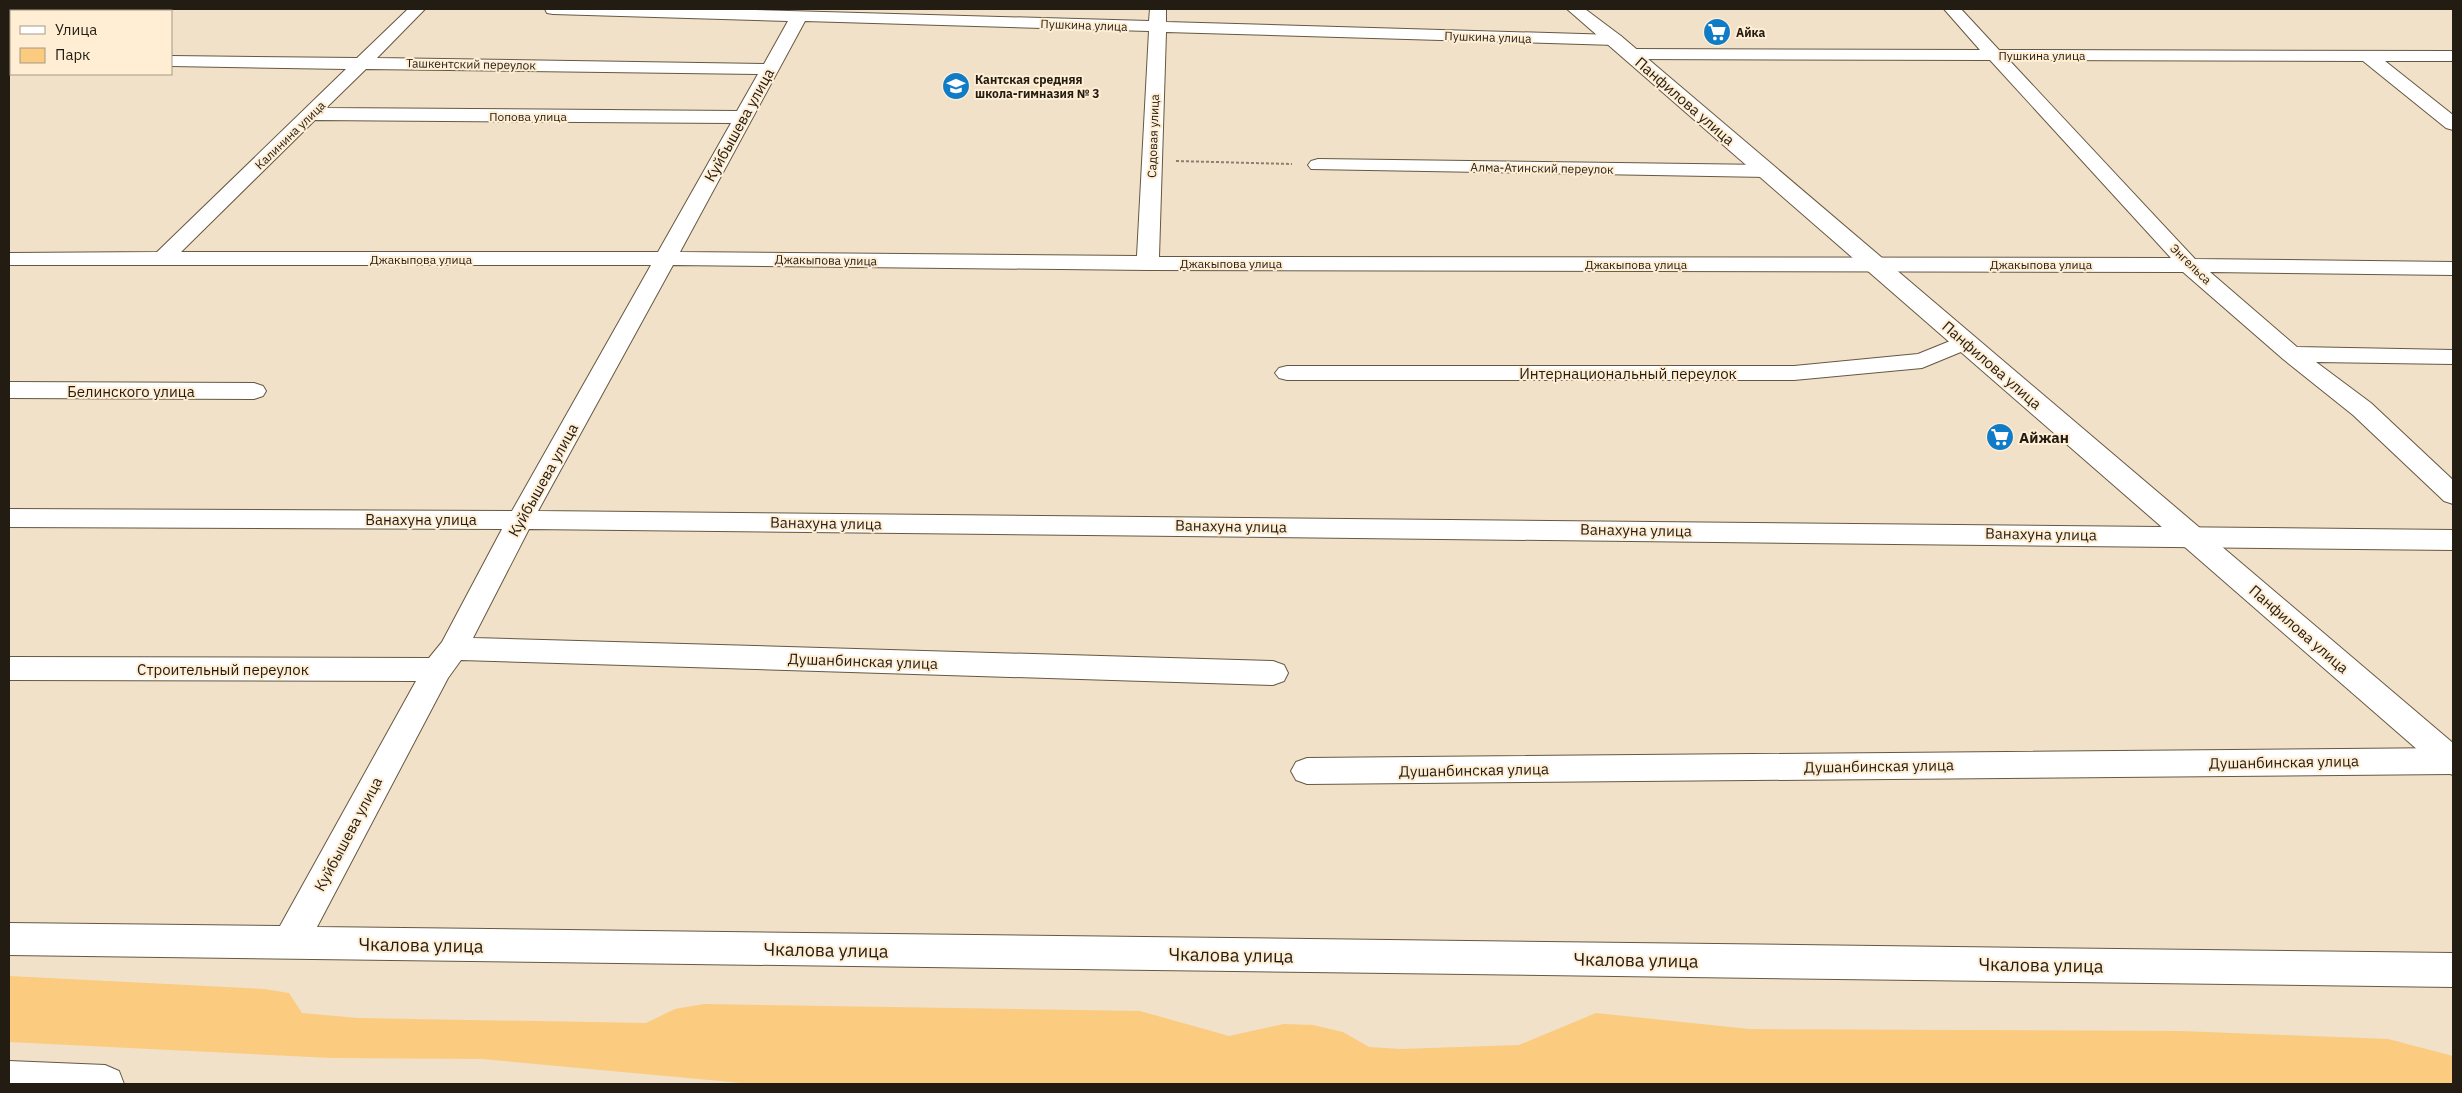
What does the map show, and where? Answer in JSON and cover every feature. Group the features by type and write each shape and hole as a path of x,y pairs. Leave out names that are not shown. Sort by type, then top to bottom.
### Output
{"street":[{"name":"Калинина улица","path":"162,259 417,9"},
{"name":"Пушкина улица","path":"553,9 771,12 799,17 1158,18 1622,47 1992,54 2453,56"},
{"name":"Панфилова улица","path":"1575,9 1767,171 2452,761"},
{"name":"Энгельса","path":"1952,9 2189,265 2290,354 2362,409 2453,495"},
{"name":"Куйбышева улица","path":"290,943 520,520 799,17"},
{"name":"Садовая улица","path":"1148,263 1158,18"},
{"path":"2368,56 2453,124"},
{"name":"Ташкентский переулок","path":"172,61 771,69"},
{"name":"Попова улица","path":"312,114 744,117"},
{"name":"Алма-Атинский переулок","path":"1318,165 1767,171"},
{"name":"Джакыпова улица","path":"9,259 665,258 1148,263 2189,265 2453,268"},
{"name":"Интернациональный переулок","path":"1287,373 1794,373 1922,361 1965,342"},
{"path":"2290,354 2453,357"},
{"name":"Белинского улица","path":"9,390 254,391"},
{"name":"Ванахуна улица","path":"9,518 520,520 2453,540"},
{"name":"Строительный переулок","path":"9,668 445,659"},
{"name":"Душанбинская улица","path":"445,659 1273,673"},
{"name":"Душанбинская улица","path":"1307,771 2452,761"},
{"name":"Чкалова улица","path":"9,939 2453,970"},
{"path":"9,1080 104,1084"}],"path":[{"path":"1152,160 1318,165"}],"green space":[{"path":"9,976 264,989 289,993 302,1013 358,1018 646,1023 675,1009 704,1004 1140,1011 1229,1036 1284,1024 1313,1025 1343,1032 1369,1047 1400,1049 1519,1045 1596,1013 1749,1029 2181,1031 2388,1039 2453,1056 2453,1084 742,1083 482,1059 332,1058 9,1042"}],"place":[{"name":"Айка","path":"1717,32"},
{"name":"Кантская средняя школа-гимназия № 3","path":"956,86"},
{"name":"Айжан","path":"2000,437"}]}
